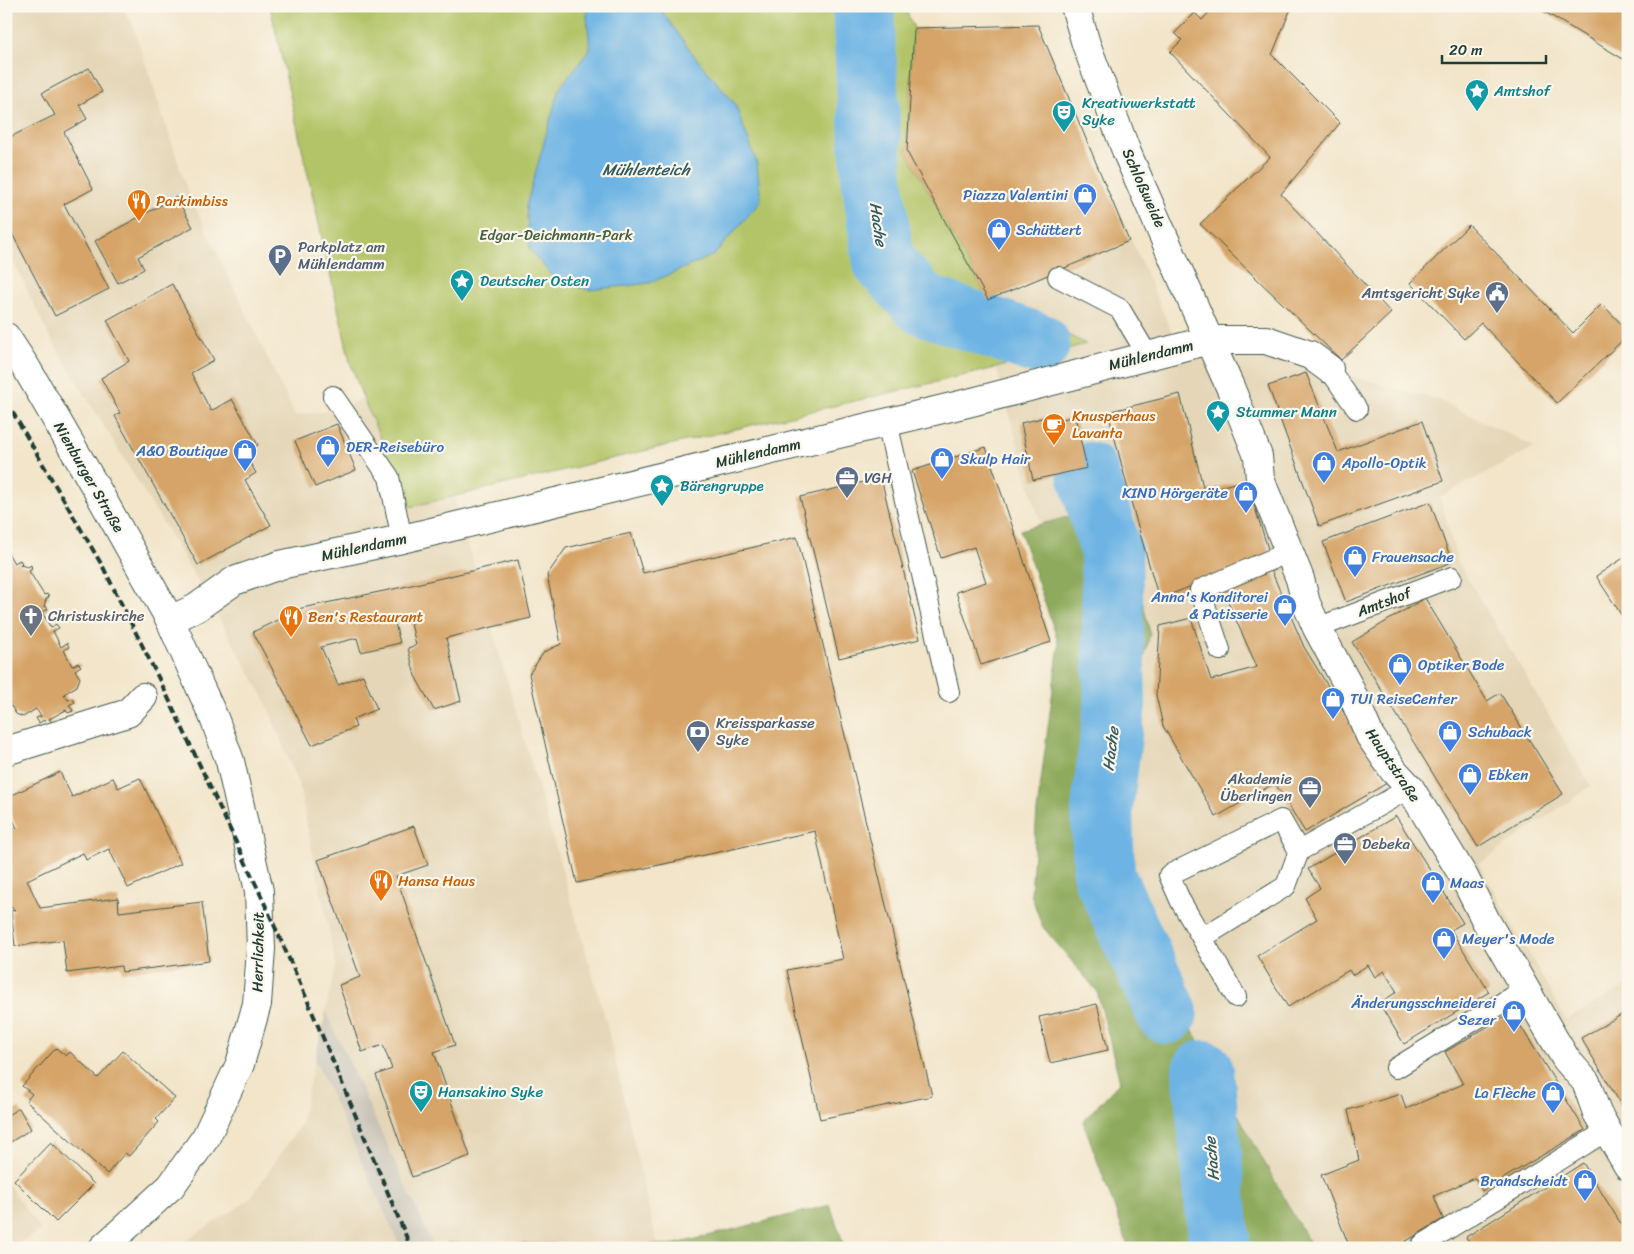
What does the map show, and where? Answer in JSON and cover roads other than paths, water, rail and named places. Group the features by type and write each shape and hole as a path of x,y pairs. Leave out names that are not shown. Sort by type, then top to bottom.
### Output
{"street":[{"name":"Schloßweide","path":"1075,6 1086,44 1128,153 1209,340"},
{"name":"Nienburger Straße","path":"6,336 91,479 170,620"},
{"name":"Mühlendamm","path":"170,620 196,608 234,581 280,565 402,539 972,402 1209,340"},
{"path":"1209,340 1266,340 1310,355 1329,369"},
{"name":"Hauptstraße","path":"1209,340 1258,456 1260,479 1300,579 1306,603 1370,736 1394,771 1410,788 1464,877 1486,921 1566,1059 1586,1082 1597,1113 1628,1166"},
{"name":"Herrlichkeit","path":"103,1248 172,1186 206,1137 240,1064 256,1004 261,949 259,891 248,839 230,761 214,718 170,620"},
{"path":"6,752 128,713 143,698"}],"lane":[{"path":"1058,277 1120,309 1148,356"},
{"path":"1329,369 1357,409"},
{"path":"333,396 389,477 402,539"},
{"path":"886,422 949,692"},
{"path":"1220,650 1200,590 1289,552"},
{"name":"Amtshof","path":"1317,628 1452,577"},
{"path":"1202,938 1286,886 1299,851 1410,788"},
{"path":"1236,997 1181,902 1169,876 1281,820 1299,851"},
{"path":"1396,1068 1525,989"},
{"path":"1424,1248 1422,1245 1608,1130"}],"water":[{"name":"Mühlenteich","path":"586,6 658,6 696,58 735,104 757,163 761,201 714,255 650,283 590,290 557,282 530,250 526,206 559,89 590,49"}],"waterway":[{"name":"Hache","path":"863,6 872,178 884,263 922,304 1039,344"},
{"name":"Hache","path":"1088,473 1111,551 1115,703 1102,810 1104,876 1167,1013"},
{"name":"Hache","path":"1203,1071 1220,1248"}],"railway":[{"path":"6,401 103,567 164,689 259,891 306,997 411,1248"}],"place":[{"name":"Amtshof","path":"1477,112"},
{"name":"Kreativwerkstatt Syke","path":"1064,133"},
{"name":"Piazza Valentini","path":"1085,216"},
{"name":"Parkimbiss","path":"139,222"},
{"name":"Schüttert","path":"999,251"},
{"name":"Parkplatz am Mühlendamm","path":"280,277"},
{"name":"Deutscher Osten","path":"462,302"},
{"name":"Amtsgericht Syke","path":"1497,314"},
{"name":"Stummer Mann","path":"1218,433"},
{"name":"Knusperhaus Lavanta","path":"1054,446"},
{"name":"DER-Reisebüro","path":"328,468"},
{"name":"A&O Boutique","path":"245,472"},
{"name":"Skulp Hair","path":"942,480"},
{"name":"Apollo-Optik","path":"1324,484"},
{"name":"VGH","path":"847,499"},
{"name":"Bärengruppe","path":"662,507"},
{"name":"KIND Hörgeräte","path":"1246,514"},
{"name":"Frauensache","path":"1355,578"},
{"name":"Anna's Konditorei & Patisserie","path":"1285,627"},
{"name":"Christuskirche","path":"31,637"},
{"name":"Ben's Restaurant","path":"291,638"},
{"name":"Optiker Bode","path":"1400,686"},
{"name":"TUI ReiseCenter","path":"1333,720"},
{"name":"Kreissparkasse Syke","path":"698,753"},
{"name":"Schuback","path":"1450,753"},
{"name":"Ebken","path":"1470,796"},
{"name":"Akademie Überlingen","path":"1310,809"},
{"name":"Debeka","path":"1345,865"},
{"name":"Hansa Haus","path":"381,902"},
{"name":"Maas","path":"1433,904"},
{"name":"Meyer's Mode","path":"1444,960"},
{"name":"Änderungsschneiderei Sezer","path":"1514,1033"},
{"name":"Hansakino Syke","path":"421,1113"},
{"name":"La Flèche","path":"1553,1114"},
{"name":"Brandscheidt","path":"1585,1202"}],"park label":[{"name":"Edgar-Deichmann-Park","path":"556,235"}]}
